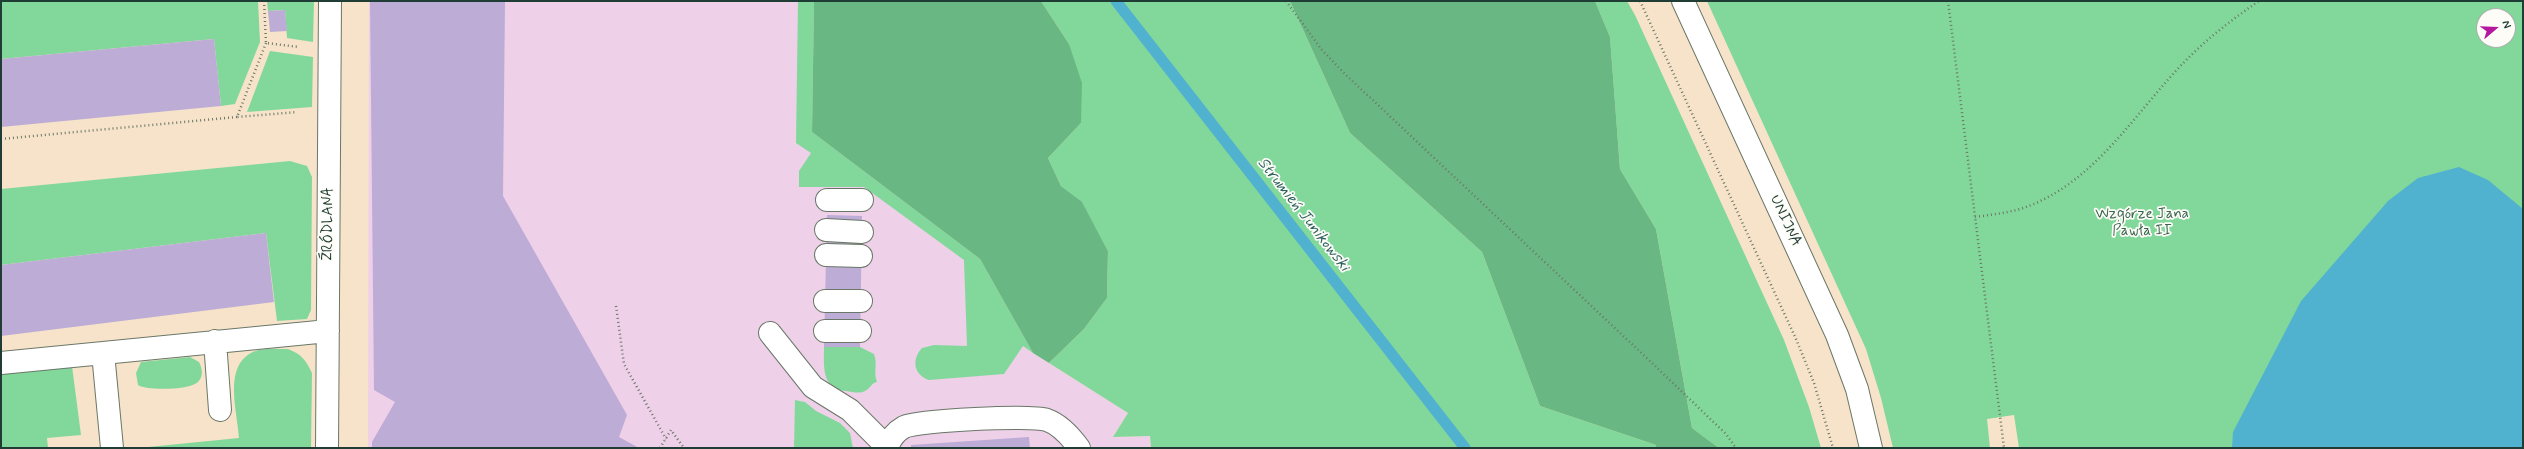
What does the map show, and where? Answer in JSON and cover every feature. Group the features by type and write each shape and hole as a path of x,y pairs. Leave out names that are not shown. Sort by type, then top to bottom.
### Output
{"street":[{"name":"ŹRÓDLANA","path":"328,448 330,1"},
{"name":"UNIJNA","path":"1683,1 1837,335 1856,389 1871,448"},
{"path":"827,200 862,200"},
{"path":"826,230 862,232"},
{"path":"826,255 861,256"},
{"path":"825,301 861,301"},
{"path":"1,363 328,331"},
{"path":"825,331 860,331"},
{"path":"770,333 813,387 850,410 887,448 897,432 914,424 1020,417 1048,421 1060,428 1079,448"},
{"path":"215,341 220,410"},
{"path":"103,353 112,448"}],"path":[{"path":"1286,1 1322,50 1345,74 1526,247 1652,363 1726,434 1736,448"},
{"path":"1640,1 1796,339 1814,384 1833,448"},
{"path":"1948,1 2004,448"},
{"path":"1975,217 2013,212 2036,203 2062,189 2080,176 2109,148 2175,72 2205,42 2230,21 2259,1"},
{"path":"237,117 266,43"},
{"path":"1,139 330,110"},
{"path":"616,306 624,364 666,439"},
{"path":"660,448 671,430 684,448"}],"shaded area":[{"path":"369,1 814,1 812,132 980,259 1033,353 1128,413 1113,437 1150,436 1151,448 368,448"}],"green space":[{"path":"1,1 258,1 260,42 235,104 221,106 214,39 1,59"},
{"path":"267,1 314,1 313,42 287,38 285,10 268,11"},
{"path":"798,1 814,1 812,132 980,259 1033,353 1023,346 1004,374 929,380 920,375 917,371 915,362 916,357 922,348 934,345 967,346 964,260 864,187 799,187 799,171 811,153 796,143"},
{"path":"814,1 1041,1 1069,44 1082,83 1081,123 1048,158 1061,186 1082,202 1108,251 1107,298 1084,329 1049,363 1033,353 980,259 812,132"},
{"path":"1041,1 1290,1 1350,133 1482,252 1540,406 1656,445 1655,448 1151,448 1150,436 1113,437 1128,413 1049,363 1084,329 1107,298 1108,251 1082,203 1061,186 1048,158 1081,123 1069,44"},
{"path":"1290,1 1595,1 1610,37 1620,169 1656,229 1692,428 1719,448 1655,448 1656,445 1540,406 1482,252 1350,133"},
{"path":"1595,1 1627,1 1635,15 1784,340 1809,407 1821,448 1719,448 1692,428 1656,229 1620,169 1610,37"},
{"name":"Wzgórze Jana Pawła II","path":"1707,1 2523,1 2523,448 2019,448 2014,415 1987,419 1990,448 1893,448 1881,398 1866,349"},
{"path":"270,51 313,57 312,107 247,112"},
{"path":"290,161 307,166 312,177 311,310 307,319 277,321 266,233 1,265 1,189"},
{"path":"824,347 860,347 874,354 876,361 875,375 877,382 863,392 853,392 838,389 832,386 828,381 824,369"},
{"path":"288,349 303,358 308,364 312,373 311,448 138,448 239,438 234,392 237,369 242,360 255,351"},
{"path":"190,357 199,362 202,369 200,380 193,385 187,387 159,389 138,385 136,373 141,362"},
{"path":"72,366 81,435 47,438 48,448 1,448 1,372"},
{"path":"795,400 805,402 816,411 840,423 850,433 853,448 794,448"}],"water":[{"path":"2459,167 2488,180 2523,209 2523,448 2232,448 2233,432 2301,301 2388,201 2418,178"}],"building":[{"path":"370,1 505,1 503,196 627,415 619,437 639,448 372,448 372,442 395,402 374,390"},
{"path":"285,10 287,31 270,32 268,11"},
{"path":"214,39 221,106 1,127 1,59"},
{"path":"827,215 862,216 860,347 824,347"},
{"path":"266,233 274,302 1,336 1,265"},
{"path":"1029,437 1030,448 911,448 911,445"}],"waterway":[{"name":"Strumień Junikowski","path":"1116,1 1465,448"}]}
